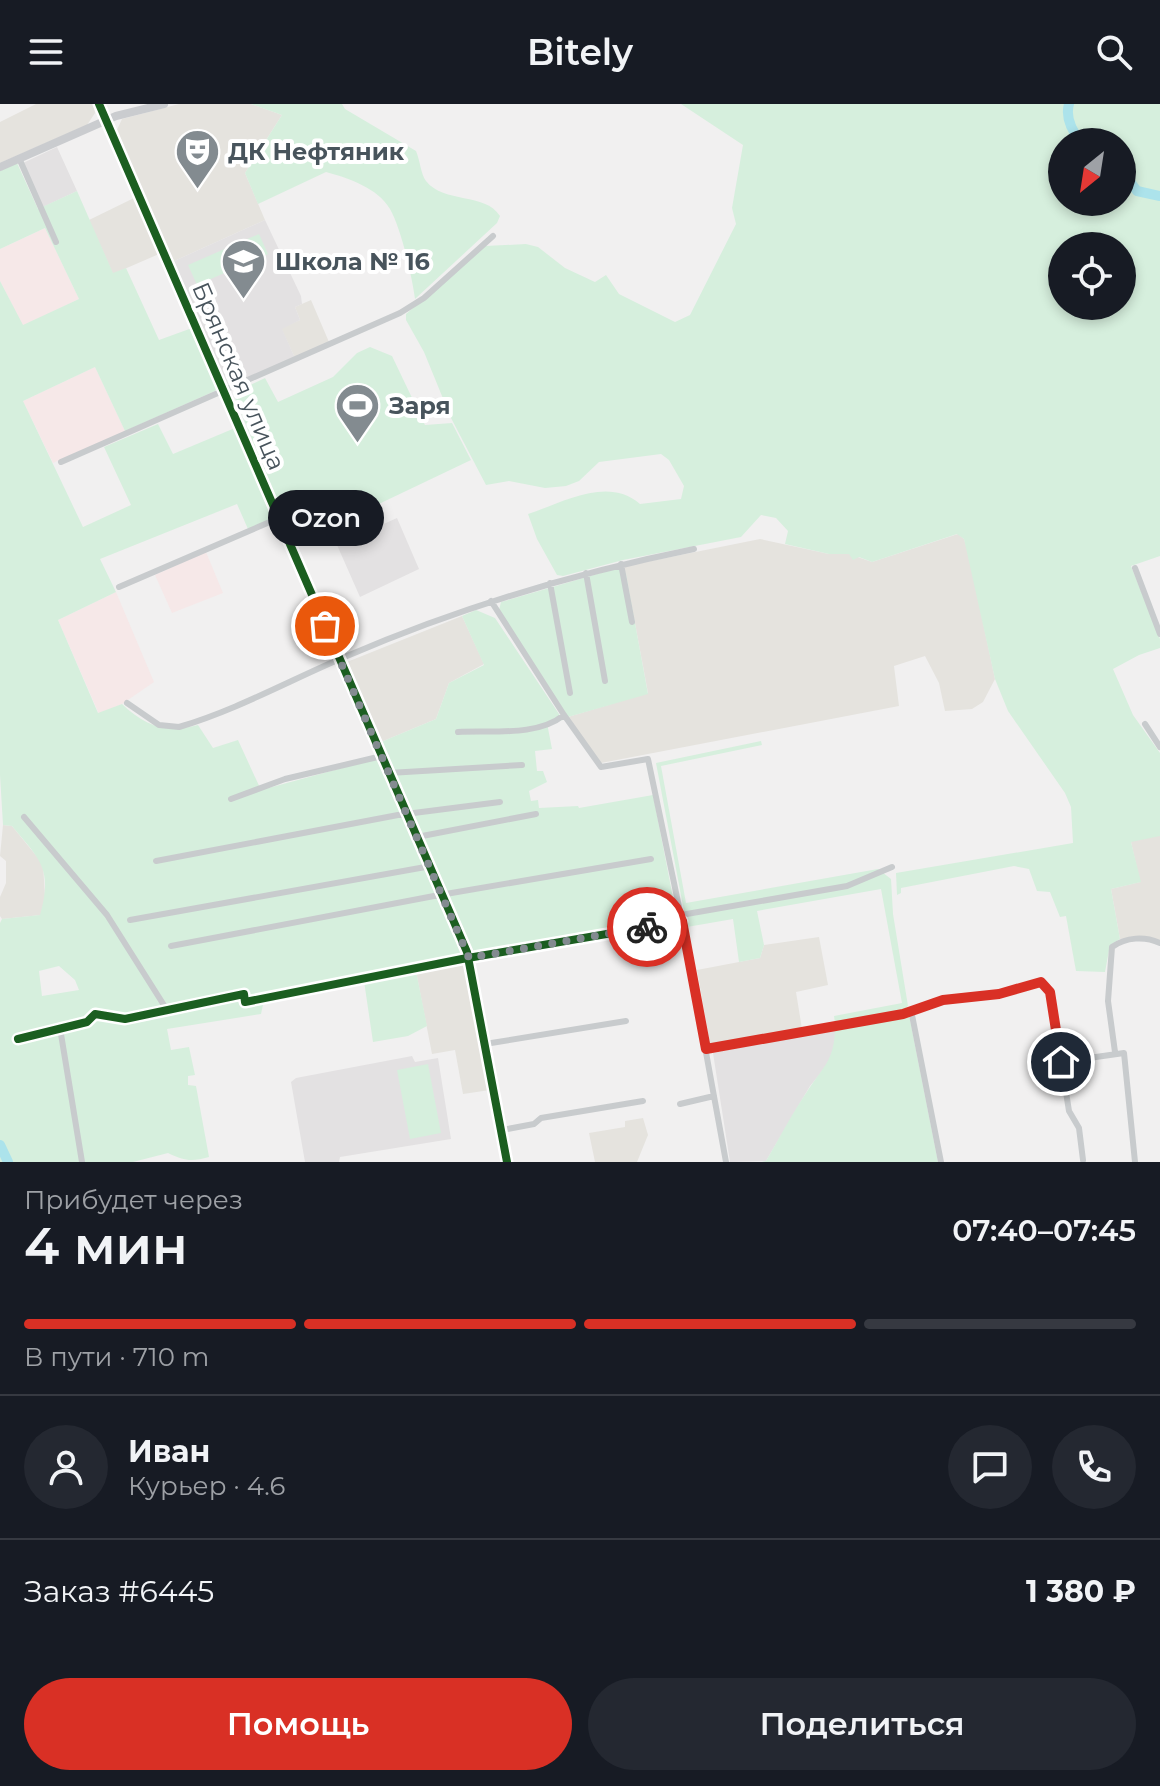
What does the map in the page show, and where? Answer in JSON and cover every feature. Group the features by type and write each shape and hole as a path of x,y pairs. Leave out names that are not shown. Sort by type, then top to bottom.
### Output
{"street":[{"name":"Брянская улица","path":"99,104 469,958 507,1162"},
{"path":"0,167 106,121 164,104"},
{"path":"19,158 56,242"},
{"path":"61,462 400,313 424,298 493,236"},
{"path":"119,587 279,518"},
{"path":"127,703 159,725 179,727 340,659 491,601 621,564 694,549"},
{"path":"621,564 632,622"},
{"path":"1135,568 1160,634"},
{"path":"586,573 605,681"},
{"path":"550,583 570,693"},
{"path":"491,601 495,612 601,767 648,759 726,1162"},
{"path":"458,732 526,729 555,722 564,715"},
{"path":"1145,724 1160,747"},
{"path":"231,799 285,779 382,756"},
{"path":"389,773 522,765"},
{"path":"156,861 407,814 500,802"},
{"path":"417,837 536,814"},
{"path":"24,817 107,915 167,1010"},
{"path":"171,946 651,859"},
{"path":"130,920 431,866"},
{"path":"18,1039 87,1022 95,1014 125,1019 244,994 245,1002 847,886 892,867"},
{"path":"1115,1052 1108,973 1112,947 1115,943 1143,938 1160,943"},
{"path":"706,1049 903,1014 949,998 999,994 1033,983 1045,984 1050,992 1069,1111 1079,1128 1083,1160"},
{"path":"911,1010 941,1162"},
{"path":"485,1044 626,1021"},
{"path":"60,1028 82,1162"},
{"path":"1061,1062 1124,1053 1135,1162"},
{"path":"680,1104 714,1096"},
{"path":"502,1130 534,1124 541,1118 643,1101"}],"shaded area":[{"path":"36,104 94,104 95,113 87,125 0,163 0,122"},
{"name":"ДК Нефтяник","path":"179,104 251,104 282,115 245,173 265,220 172,262 116,132 122,119"},
{"path":"57,147 77,191 43,207 23,163"},
{"path":"134,198 159,254 113,274 89,220"},
{"name":"Школа № 16","path":"265,220 301,296 302,304 295,307 300,320 282,329 295,358 231,386 224,382 172,262"},
{"path":"45,228 79,299 23,326 0,281 0,249"},
{"path":"311,300 329,342 295,358 281,328 300,320 295,307"},
{"path":"95,367 125,431 53,463 23,401"},
{"path":"397,518 419,569 360,597 337,545"},
{"path":"958,534 964,539 968,552 995,679 983,702 972,709 945,711 939,683 925,656 894,666 899,706 601,763 568,717 648,693 626,575 621,567 760,539 829,554 849,554 872,562"},
{"path":"206,552 223,593 172,613 155,575"},
{"path":"116,592 154,682 122,704 99,714 58,620"},
{"path":"462,616 484,664 449,683 436,719 381,742 347,662"},
{"path":"1160,815 1160,940 1143,936 1120,939 1111,889 1140,882 1131,842"},
{"path":"3,825 12,826 43,864 45,896 41,915 2,919 0,916 0,897 6,883 6,861 0,856"},
{"path":"819,937 828,985 796,992 802,1029 710,1044 697,970 760,958 764,945"},
{"path":"463,961 469,968 490,1090 463,1094 455,1050 432,1054 416,971"},
{"path":"835,1029 835,1048 829,1063 810,1086 766,1161 730,1162 713,1053"},
{"path":"412,1056 415,1062 438,1058 451,1139 340,1157 339,1162 305,1162 291,1082 296,1078"},
{"path":"643,1118 648,1135 637,1162 595,1162 589,1133 625,1127 625,1121"}],"green space":[{"path":"251,104 342,104 345,109 416,151 424,178 434,188 485,204 500,216 497,223 415,299 406,252 394,217 385,202 370,190 326,172 258,204 245,173 282,115"},
{"path":"681,104 1160,104 1160,556 1131,566 1160,639 1160,648 1113,669 1133,715 1160,753 1160,836 1131,842 1141,882 1111,889 1120,939 1110,945 1105,972 1076,971 1066,916 1060,917 1050,892 1037,891 1029,869 1014,866 901,888 901,893 897,895 896,873 1073,843 1071,807 1065,793 1008,711 995,679 964,539 957,534 872,562 859,557 853,560 849,554 829,554 785,544 788,531 776,518 761,515 741,537 557,575 537,539 528,514 571,498 600,492 614,492 640,504 681,499 684,486 669,460 661,454 599,462 579,481 566,486 545,488 509,481 486,485 406,320 406,314 485,246 526,244 538,247 565,268 595,282 606,275 619,294 675,322 690,315 736,224 732,208 743,145"},
{"path":"17,163 38,209 77,191 113,273 126,268 159,340 192,328 217,387 215,391 125,431 95,367 23,401 83,527 131,505 104,447 158,424 173,454 235,428 271,513 269,520 248,529 237,504 100,559 116,592 58,620 98,713 122,704 139,718 157,726 176,729 198,725 213,748 238,740 261,790 379,758 464,952 460,956 275,992 264,1000 261,1014 167,1029 171,1050 189,1047 195,1075 188,1076 188,1085 196,1086 209,1157 203,1159 188,1160 168,1153 133,1162 0,1162 0,923 2,919 40,915 45,886 37,857 12,826 3,825 0,775 0,281 23,325 79,299 45,228 0,249 0,171","holes":["59,966 75,980 79,990 42,996 39,971"]},
{"path":"259,234 268,254 197,285 188,265"},
{"name":"Заря","path":"370,347 392,356 425,425 452,423 471,460 295,544 233,393 265,378 278,402 333,377 357,353"},
{"path":"621,567 626,574 648,694 568,717 499,610 501,602"},
{"path":"476,610 495,618 563,720 547,723 552,749 535,751 537,771 543,771 547,782 529,791 531,801 538,800 539,808 579,808 653,795 677,918 476,953 470,950 381,742 436,719 449,683 484,665 462,616"},
{"path":"761,741 762,745 661,766 686,903 878,869 891,879 893,914 908,1006 902,1011 835,1024 834,1016 902,1003 881,889 757,911 764,945 760,958 739,962 733,919 687,927 656,763"},
{"path":"416,971 427,1026 408,1036 373,1042 364,981"},
{"path":"909,1015 938,1162 761,1162 766,1161 827,1062 833,1048 835,1029"},
{"path":"428,1064 441,1133 410,1139 397,1070"}],"waterway":[{"path":"1069,104 1072,128"},
{"path":"1136,190 1160,196"},
{"path":"0,1145 8,1162"}],"cycle path":[{"path":"99,104 467,952 507,1162"},
{"path":"18,1039 87,1022 95,1014 125,1019 244,994 245,1002 462,959 682,921"}],"way so far":[{"path":"325,626 469,958 647,927"}],"place":[{"name":"ДК Нефтяник","path":"197,190"},
{"name":"Школа № 16","path":"244,300"},
{"name":"Заря","path":"358,444"},
{"name":"Ozon","path":"325,626"}],"route":[{"path":"647,927 682,921 706,1049 903,1014 949,998 999,994 1041,982 1050,992 1061,1062"}]}
